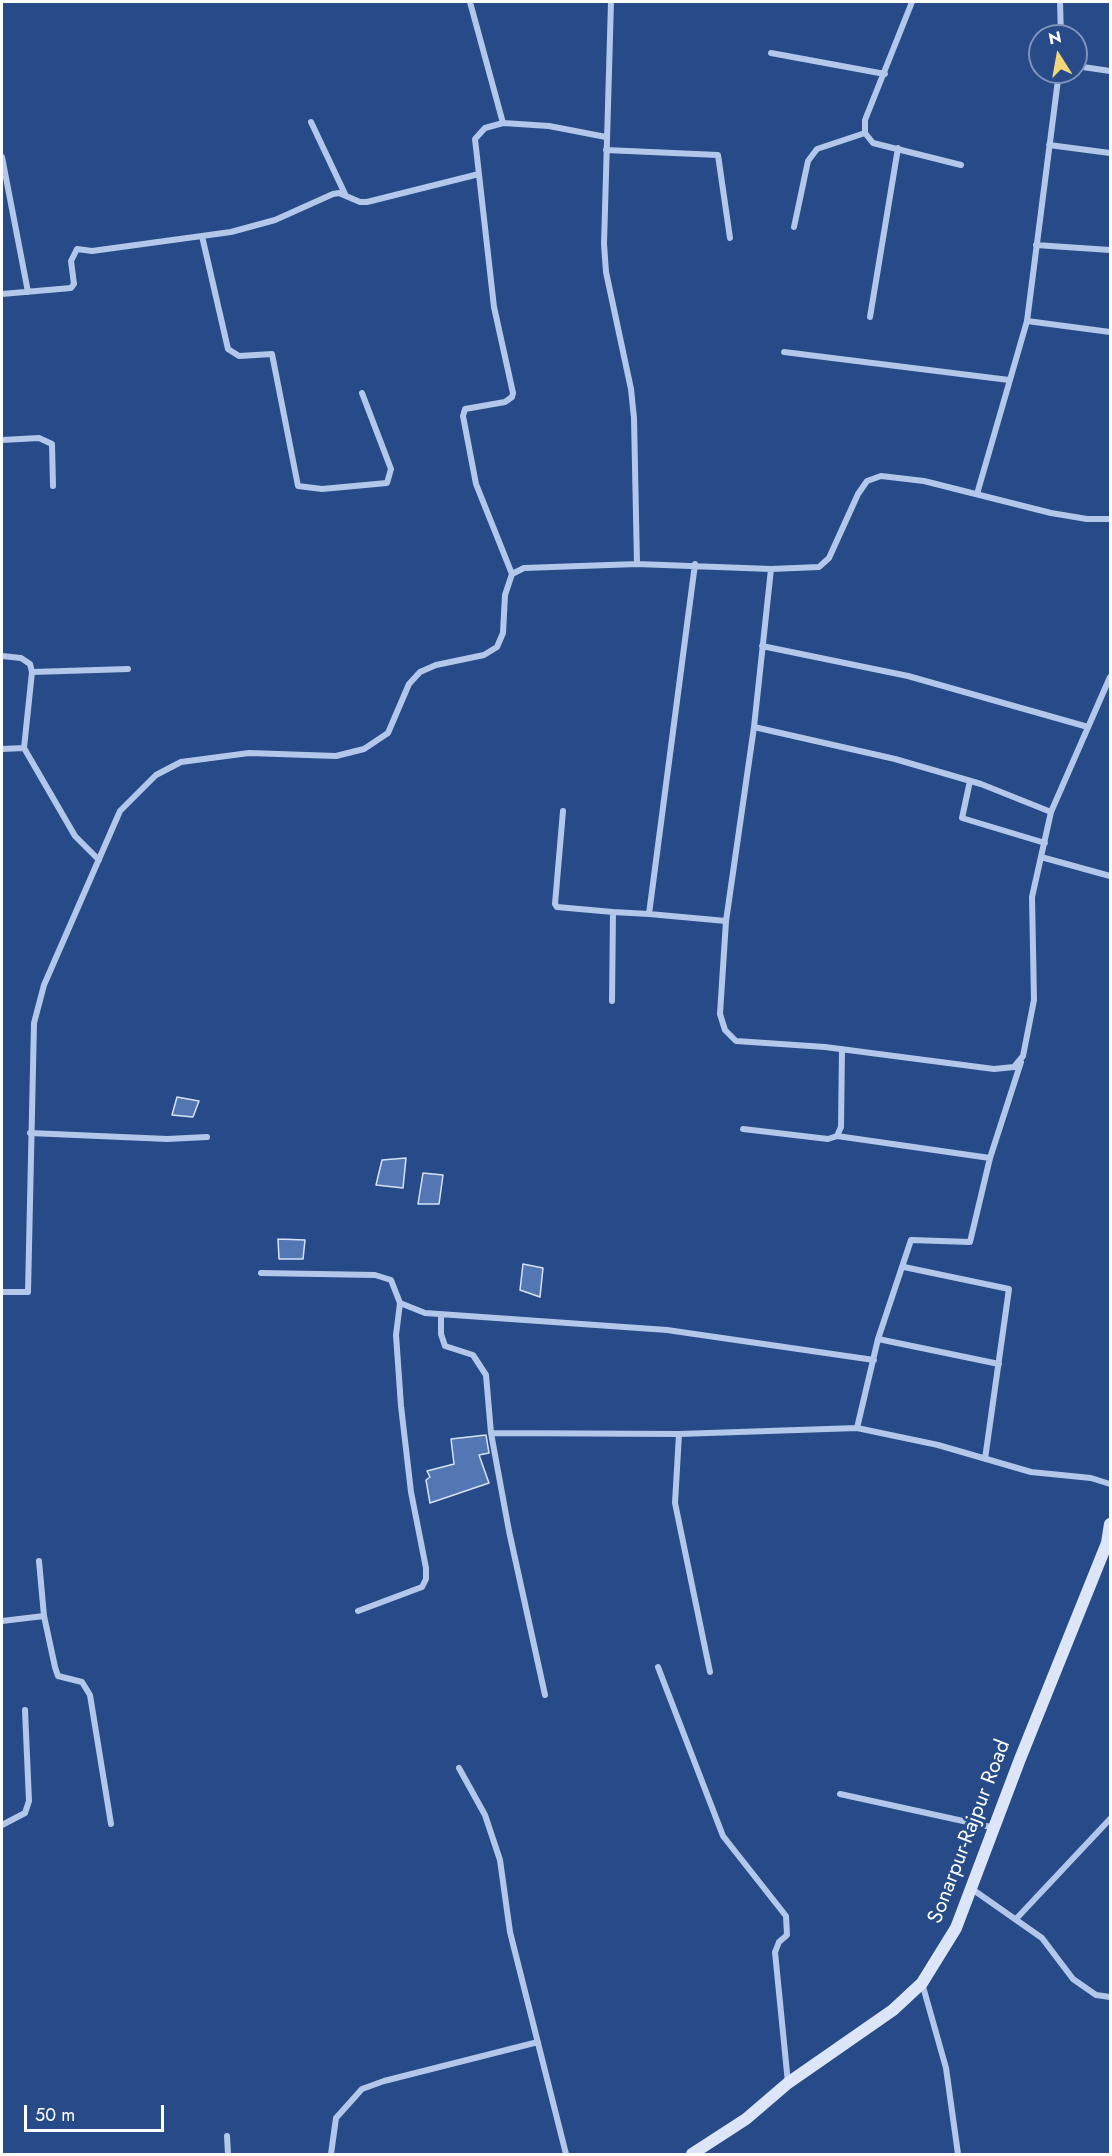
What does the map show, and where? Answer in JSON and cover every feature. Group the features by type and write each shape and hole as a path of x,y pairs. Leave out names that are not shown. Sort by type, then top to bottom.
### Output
{"main road":[{"name":"Sonarpur-Rajpur Road","path":"692,2154 746,2119 788,2083 893,2010 922,1983 956,1928 1107,1543 1110,1524"}],"street":[{"path":"470,2 503,123"},
{"path":"611,2 604,244 606,272 631,389 634,418 637,564"},
{"path":"912,2 865,120 865,134 873,143 961,165"},
{"path":"1060,2 1061,24"},
{"path":"771,53 885,74"},
{"path":"1088,68 1110,71"},
{"path":"977,494 1027,321 1057,84"},
{"path":"311,122 345,195"},
{"path":"2,1292 28,1292 34,1023 42,995 120,811 156,775 181,762 249,753 336,756 364,749 388,733 408,684 420,672 436,665 484,655 497,646 503,633 505,595 512,574 476,484 463,416 465,409 505,402 512,397 513,393 496,315 475,139 484,128 503,123 549,126 606,137"},
{"path":"794,227 808,160 817,149 865,134"},
{"path":"1049,145 1110,153"},
{"path":"870,317 898,148"},
{"path":"606,150 718,155 730,238"},
{"path":"2,157 28,292"},
{"path":"2,294 70,288 74,284 71,261 77,249 92,251 252,227 275,220 333,194 367,202 479,174"},
{"path":"202,236 228,349 239,356 272,354 298,486 322,489 387,483 391,469 362,393"},
{"path":"1036,245 1110,250"},
{"path":"1027,321 1110,332"},
{"path":"784,352 1010,380"},
{"path":"2,440 39,438 52,444 52,486"},
{"path":"512,574 524,568 549,565 695,564 771,569 819,567 829,558 858,494 867,480 881,476 898,476 1051,513 1087,519 1110,519"},
{"path":"649,914 695,564"},
{"path":"771,569 754,727 726,921 720,1014 725,1030 736,1041 842,1049 994,1069 1014,1066 1023,1056"},
{"path":"762,646 908,676 1088,727"},
{"path":"2,656 21,658 30,664 32,672 24,727 24,748 75,836 99,860"},
{"path":"32,672 128,669"},
{"path":"856,1428 878,1339 904,1267 911,1240 970,1242 990,1158 1023,1056 1034,1000 1032,897 1051,812 1110,677"},
{"path":"754,727 895,759 970,781 1051,812"},
{"path":"2,749 24,748"},
{"path":"970,781 962,818 1044,843"},
{"path":"562,811 555,904 557,907 726,921"},
{"path":"1041,857 1110,876"},
{"path":"612,1001 614,912"},
{"path":"837,1136 841,1127 842,1049"},
{"path":"743,1129 828,1139 837,1136 990,1158"},
{"path":"30,1133 167,1139 207,1137"},
{"path":"904,1267 1009,1289 985,1459"},
{"path":"261,1273 375,1275 391,1280 400,1303 396,1335 401,1406 411,1492 426,1568 426,1579 422,1587 358,1611"},
{"path":"400,1303 412,1310 441,1315 667,1330 874,1360"},
{"path":"441,1315 441,1334 445,1346 472,1355 486,1375 491,1433 509,1531 545,1695"},
{"path":"878,1339 999,1364"},
{"path":"491,1433 679,1434 856,1428 938,1445 1031,1472 1091,1478 1110,1484"},
{"path":"679,1434 675,1503 710,1672"},
{"path":"39,1561 44,1616 58,1676 82,1682 90,1695 111,1824"},
{"path":"2,1621 44,1616"},
{"path":"658,1667 723,1836 745,1868 786,1916 787,1935 779,1942 775,1952 788,2083"},
{"path":"2,1825 25,1813 29,1801 25,1710"},
{"path":"459,1768 485,1815 500,1860 510,1932 566,2154"},
{"path":"840,1794 995,1828"},
{"path":"1016,1919 1110,1819"},
{"path":"972,1888 1042,1938 1073,1979 1096,1995 1110,1997"},
{"path":"922,1983 946,2068 958,2154"},
{"path":"331,2154 336,2118 362,2089 384,2081 538,2042"},
{"path":"227,2136 228,2154"}],"building":[{"path":"177,1097 199,1101 193,1117 172,1115"},
{"path":"406,1158 403,1188 376,1185 382,1160"},
{"path":"423,1173 443,1175 439,1204 418,1204"},
{"path":"278,1239 305,1240 303,1259 279,1259"},
{"path":"523,1264 543,1268 540,1297 520,1290"},
{"path":"486,1435 489,1453 479,1455 489,1483 430,1503 426,1480 430,1477 427,1471 454,1464 451,1439"}]}
